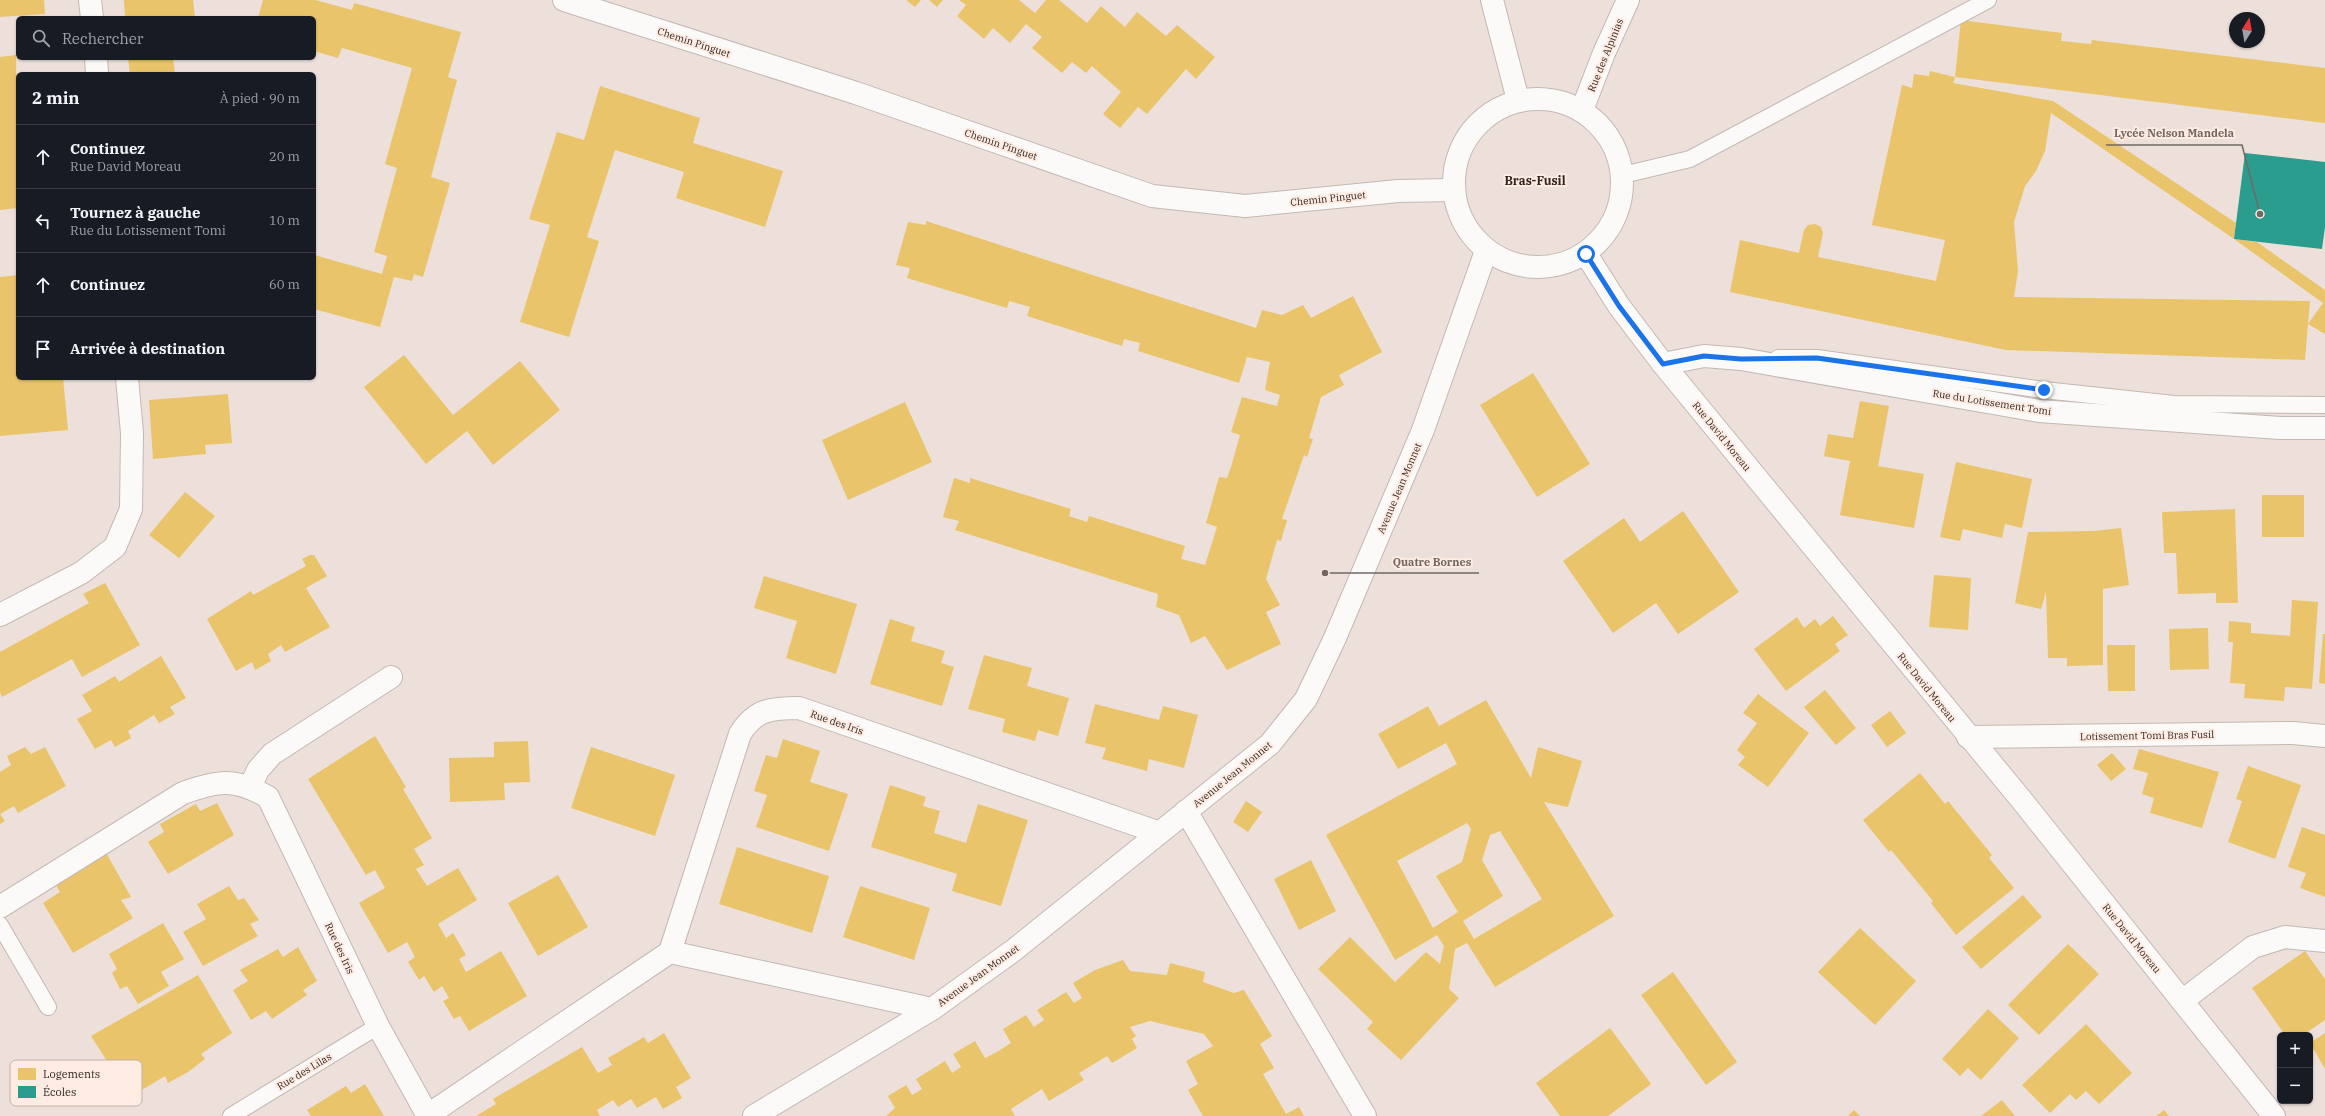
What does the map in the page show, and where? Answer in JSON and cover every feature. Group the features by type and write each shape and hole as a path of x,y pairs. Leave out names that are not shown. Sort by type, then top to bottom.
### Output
{"street":[{"path":"90,0 92,16"},
{"name":"Chemin Pinguet","path":"564,0 856,94 1152,196 1245,206 1398,191 1452,190"},
{"path":"1492,0 1518,100"},
{"name":"Rue des Alpinias","path":"1582,110 1604,54 1628,0"},
{"path":"96,60 97,72"},
{"path":"1518,100 1556,100 1582,110 1609,136 1623,175 1621,200 1608,232 1586,254 1551,268 1522,267 1486,251 1464,226 1452,190 1454,166 1467,135 1491,111 1518,100"},
{"name":"Avenue Jean Monnet","path":"754,1116 932,1009 1014,950 1157,832 1186,811 1270,744 1306,699 1335,638 1424,430 1486,251"},
{"name":"Rue David Moreau","path":"1586,254 1619,306 1663,364 1968,737 2024,803 2274,1116"},
{"name":"Rue du Lotissement Tomi","path":"1663,364 1704,356 1741,359 2039,411 2280,428 2325,428"},
{"path":"0,615 81,573 115,547 131,509 132,433 127,380"},
{"path":"250,786 258,770 272,754 391,677"},
{"name":"Rue des Iris","path":"0,907 183,793 212,783 233,782 250,786 268,797 378,1026 428,1116 670,952 740,734 747,721 762,712 781,708 799,708 1157,832"},
{"name":"Lotissement Tomi Bras Fusil","path":"1968,737 2293,733 2325,736"},
{"path":"1186,811 1365,1116"},
{"path":"2182,1001 2253,946 2285,937 2325,941"},
{"path":"670,952 932,1009"}],"lane":[{"path":"1623,175 1690,159 1988,0"},
{"path":"1741,359 1817,358 2044,390 2174,404 2325,405"},
{"path":"0,924 48,1007"},
{"name":"Rue des Lilas","path":"231,1116 378,1026"}],"building: Logements":[{"path":"0,0 44,0 45,14 0,17"},
{"path":"124,0 193,0 195,16 125,16"},
{"path":"263,0 315,0 352,10 354,3 461,32 448,77 457,80 431,177 450,183 423,277 414,274 412,281 394,277 380,327 316,310 316,256 382,274 387,256 374,252 397,168 385,164 412,68 342,48 338,58 316,52 316,16 259,16"},
{"path":"906,0 921,0 915,7"},
{"path":"929,0 943,0 937,7"},
{"path":"959,0 1019,0 1035,13 1046,0 1059,0 1087,23 1101,6 1125,27 1137,12 1166,36 1177,25 1215,57 1196,79 1186,69 1147,114 1138,107 1120,128 1103,114 1121,92 1092,66 1086,73 1072,62 1062,73 1032,48 1042,37 1026,24 1010,43 993,28 984,39 957,16 966,5"},
{"path":"1961,20 2062,33 2061,41 2091,44 2092,40 2325,68 2325,123 1955,77"},
{"path":"16,55 16,72 16,208 0,210 0,57"},
{"path":"128,60 173,60 175,72 130,72"},
{"path":"1930,71 1955,77 1953,83 2053,101 2236,223 2234,239 2051,113 2045,151 2036,171 2025,186 2014,222 2018,271 2014,297 2310,301 2305,360 2006,350 1730,292 1740,240 1799,253 1804,230 1808,225 1815,224 1821,227 1823,233 1818,257 1936,281 1945,240 1872,225 1902,85 1912,88 1914,74 1929,76"},
{"path":"600,86 700,118 693,143 783,171 765,227 676,198 684,172 615,150 587,237 599,241 569,337 520,322 550,225 529,219 557,132 584,140"},
{"path":"926,221 1256,328 1262,310 1282,315 1303,305 1311,318 1353,296 1382,352 1339,375 1344,385 1321,397 1309,438 1313,439 1307,457 1304,455 1282,519 1287,520 1281,541 1277,540 1266,579 1280,605 1266,612 1281,644 1227,670 1205,636 1191,643 1179,615 1156,607 1158,594 955,530 959,521 943,517 954,478 970,483 970,478 1071,509 1069,516 1087,522 1089,516 1185,546 1181,559 1205,565 1217,527 1206,523 1219,477 1227,478 1231,467 1240,435 1231,432 1242,397 1277,406 1280,395 1265,390 1270,362 1247,357 1239,383 1138,351 1140,343 1124,339 1122,346 1027,316 1030,307 1009,301 1007,308 907,278 910,268 896,265 908,222 926,225"},
{"path":"2234,239 2257,242 2325,290 2325,334 2308,324 2323,303"},
{"path":"16,275 16,380 63,380 68,430 0,436 0,277"},
{"path":"404,355 453,415 520,361 560,410 493,465 467,431 426,464 364,387"},
{"path":"1533,373 1590,464 1537,497 1480,405"},
{"path":"228,394 232,443 205,445 206,454 153,459 149,400"},
{"path":"1860,401 1889,406 1878,466 1924,474 1914,528 1840,515 1850,461 1824,456 1828,434 1853,438"},
{"path":"905,402 932,462 848,500 822,440"},
{"path":"1956,462 2032,479 2022,528 2005,524 2002,538 1963,529 1960,541 1940,537"},
{"path":"185,492 215,516 179,558 149,535"},
{"path":"2262,495 2304,495 2304,537 2262,537"},
{"path":"2235,509 2238,603 2216,603 2216,593 2178,594 2176,553 2164,553 2162,512"},
{"path":"1683,511 1739,592 1678,634 1656,603 1613,633 1563,561 1624,518 1640,542"},
{"path":"2121,528 2129,585 2103,589 2103,665 2067,666 2067,658 2048,658 2046,592 2041,609 2015,603 2028,532 2094,531"},
{"path":"310,555 314,555 327,576 306,588 330,627 285,652 281,645 268,654 271,661 255,670 252,662 236,671 207,619 251,591 253,595 306,566 302,559"},
{"path":"1934,575 1971,578 1968,630 1929,627"},
{"path":"764,576 857,604 836,674 786,658 797,621 754,608"},
{"path":"105,583 140,645 82,677 72,659 2,697 0,692 0,652 89,603 83,594"},
{"path":"2292,600 2318,602 2312,689 2285,687 2284,701 2244,698 2245,684 2230,683 2233,642 2228,642 2229,621 2251,623 2251,633 2290,636"},
{"path":"1833,616 1848,635 1835,644 1840,651 1786,691 1754,649 1797,617 1804,628 1815,619 1820,626"},
{"path":"890,619 915,627 911,641 945,651 941,663 954,667 942,706 870,684"},
{"path":"2208,628 2209,669 2170,670 2169,629"},
{"path":"2323,634 2325,634 2325,684 2319,683"},
{"path":"2107,645 2135,645 2135,691 2108,691"},
{"path":"984,655 1032,668 1027,686 1069,698 1058,736 1038,730 1035,741 1002,732 1005,719 968,709"},
{"path":"161,656 186,698 170,707 175,714 159,723 154,715 128,731 131,738 115,747 111,740 95,749 77,719 92,711 82,695 115,676 119,682"},
{"path":"1825,690 1856,728 1836,745 1804,707"},
{"path":"1758,694 1809,733 1768,787 1738,765 1745,757 1737,750 1757,723 1743,713"},
{"path":"1486,700 1531,778 1538,747 1582,761 1568,807 1544,802 1614,916 1495,987 1467,943 1455,949 1449,989 1459,998 1401,1060 1367,1029 1373,1022 1318,969 1350,937 1395,982 1426,952 1440,964 1444,946 1437,935 1395,960 1326,835 1457,764 1446,743 1398,769 1378,734 1428,706 1439,726","holes":["1467,823 1471,829 1462,862 1436,876 1458,912 1433,928 1397,861","1500,831 1542,899 1474,939 1463,921 1503,896 1482,860 1490,835"]},
{"path":"1095,704 1159,720 1163,706 1198,715 1184,768 1149,759 1147,771 1102,759 1106,748 1085,743"},
{"path":"1890,711 1906,733 1887,747 1871,725"},
{"path":"375,736 406,787 403,789 432,838 414,849 424,865 416,869 427,886 458,868 477,900 438,924 446,938 453,933 466,955 459,959 466,972 501,951 527,996 469,1031 460,1016 454,1019 443,1001 449,998 442,986 434,992 424,976 419,980 408,962 415,957 407,942 388,953 359,903 385,888 375,870 366,875 308,779"},
{"path":"783,739 820,751 810,782 848,794 829,851 756,827 767,795 754,791 766,755 777,758"},
{"path":"528,741 530,782 504,783 505,800 450,802 449,758 494,757 494,742"},
{"path":"25,747 31,754 45,747 66,786 18,813 14,806 0,814 0,772 11,765 7,756"},
{"path":"591,747 675,775 655,836 571,808"},
{"path":"2139,749 2219,772 2202,828 2150,813 2154,798 2142,794 2148,773 2133,769"},
{"path":"2112,753 2126,769 2111,781 2097,765"},
{"path":"2248,766 2301,785 2275,859 2228,842 2242,801 2236,799"},
{"path":"1920,773 1945,804 1948,801 1992,855 1989,858 2014,888 1956,935 1931,903 1933,901 1891,850 1889,852 1863,820"},
{"path":"890,785 926,797 923,806 940,811 934,833 966,843 978,804 1028,820 1001,906 952,891 957,874 871,847"},
{"path":"1246,801 1262,812 1248,832 1233,822"},
{"path":"217,803 234,835 168,874 148,842 164,832 160,824 196,804 200,811"},
{"path":"0,814 5,821 0,824"},
{"path":"2302,827 2325,835 2325,897 2300,888 2306,873 2288,867"},
{"path":"737,847 829,876 812,933 719,904"},
{"path":"105,851 131,897 121,900 133,918 73,953 43,903 60,892 56,885 93,863 91,860"},
{"path":"1311,860 1336,911 1299,930 1274,879"},
{"path":"558,875 588,927 538,956 508,903"},
{"path":"229,886 238,900 244,898 259,920 250,924 258,936 203,966 183,932 206,919 197,904"},
{"path":"860,886 930,908 914,960 843,937"},
{"path":"2023,895 2042,917 1981,969 1962,947"},
{"path":"163,923 184,959 161,972 169,986 138,1004 127,986 120,989 112,973 117,969 109,954"},
{"path":"1860,928 1916,981 1875,1025 1818,972"},
{"path":"2068,944 2099,974 2039,1035 2008,1005"},
{"path":"298,947 317,981 303,990 307,995 272,1019 266,1011 251,1020 233,990 248,981 240,970 278,949 283,957"},
{"path":"2305,951 2325,979 2325,1020 2307,1032 2283,1032 2252,988"},
{"path":"1123,960 1130,971 1167,975 1170,963 1205,972 1203,982 1234,993 1244,990 1272,1036 1260,1044 1274,1068 1263,1074 1286,1114 1299,1107 1304,1116 1203,1116 1188,1090 1198,1084 1186,1061 1213,1046 1204,1034 1150,1021 1130,1027 1136,1036 1132,1039 1137,1048 1112,1063 1107,1056 1079,1073 1084,1080 1049,1101 1042,1089 1011,1109 1015,1116 886,1116 895,1108 888,1096 906,1085 912,1095 922,1089 916,1079 945,1061 952,1073 961,1067 953,1054 975,1041 985,1058 997,1052 1011,1043 1003,1029 1026,1015 1034,1027 1044,1020 1037,1010 1066,992 1074,1003 1082,998 1073,983 1095,970"},
{"path":"1673,972 1737,1062 1706,1085 1641,995"},
{"path":"198,975 232,1033 201,1054 205,1059 188,1072 168,1083 165,1076 142,1090 142,1060 106,1060 91,1036"},
{"path":"1988,1009 2019,1038 1981,1080 1968,1068 1960,1076 1942,1059"},
{"path":"2086,1024 2132,1073 2099,1104 2086,1091 2076,1100 2070,1094 2050,1113 2022,1085"},
{"path":"1610,1028 1651,1084 1608,1116 1560,1116 1536,1083"},
{"path":"664,1033 691,1078 676,1087 682,1098 663,1109 656,1097 637,1108 631,1099 618,1107 613,1100 597,1110 600,1116 476,1116 496,1104 493,1099 582,1047 598,1073 612,1065 608,1058 644,1037 648,1043"},
{"path":"2325,1033 2325,1069 2313,1048 2313,1041"},
{"path":"365,1084 384,1116 311,1116 307,1110 346,1086 351,1093"},
{"path":"2002,1100 2015,1116 1981,1116"},
{"path":"1854,1110 1860,1116 1848,1116"},
{"path":"2164,1110 2169,1116 2156,1116"}],"building: Écoles":[{"path":"2245,153 2325,162 2325,227 2322,249 2234,239"}],"place":[{"name":"Lycée Nelson Mandela","path":"2260,214"},
{"name":"Quatre Bornes","path":"1325,573"}],"district":[{"name":"Bras-Fusil","path":"1535,181"}],"route":[{"path":"1586,254 1619,306 1663,364 1704,356 1741,359 1817,358 2044,390"}]}
